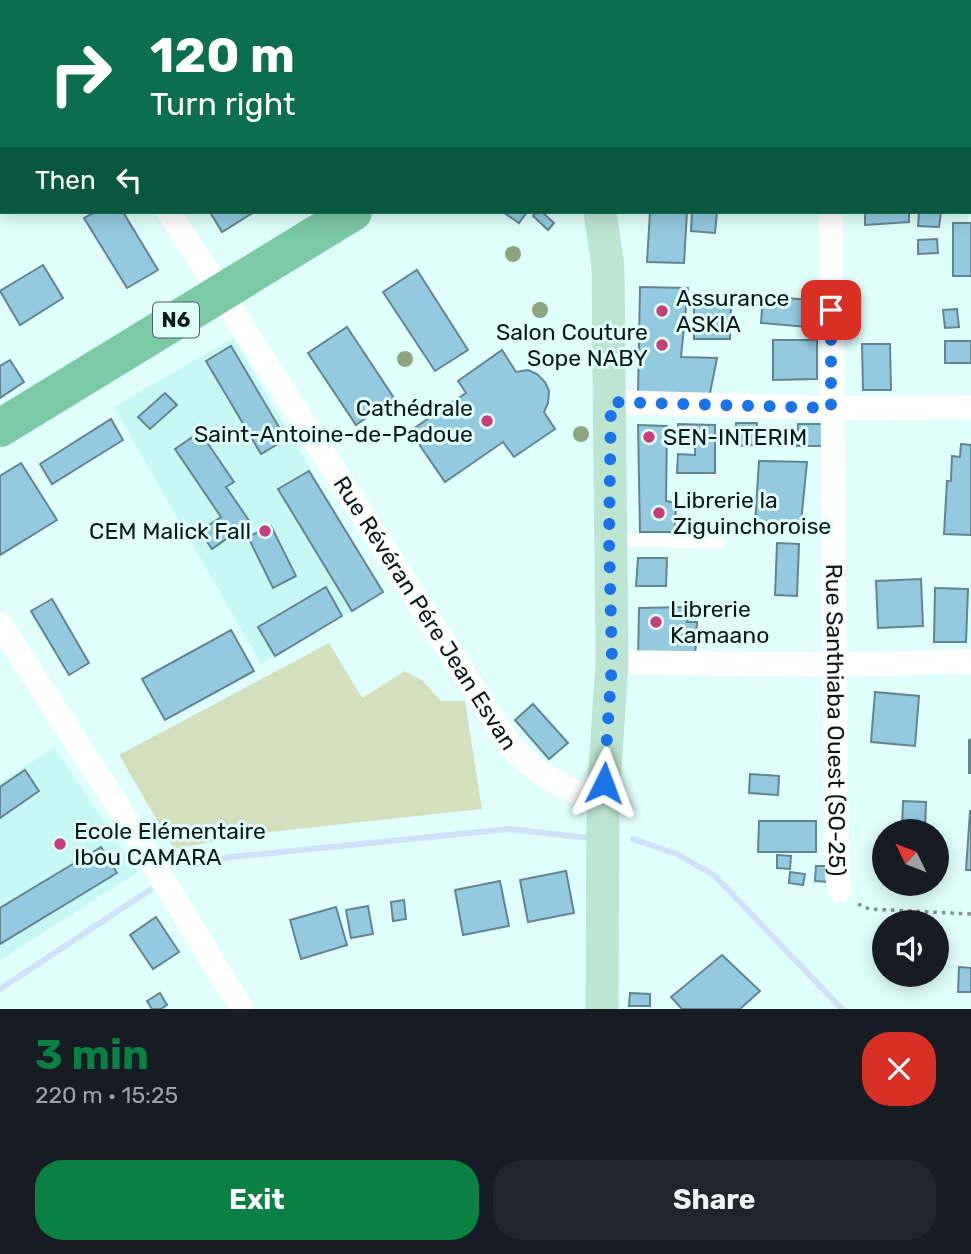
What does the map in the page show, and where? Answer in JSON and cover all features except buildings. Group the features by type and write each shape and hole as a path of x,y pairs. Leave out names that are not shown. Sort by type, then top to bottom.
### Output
{"main road":[{"name":"N6","path":"0,428 350,214"},
{"path":"582,214 593,230 608,267"},
{"path":"600,214 608,267 612,662 603,800 602,1009"}],"street":[{"name":"Rue Révéran Pére Jean Esvan","path":"170,214 511,747 548,780 579,794 603,800"},
{"name":"Rue Santhiaba Ouest (SO-25)","path":"831,214 837,875 840,890"},
{"path":"611,402 831,408 971,407"},
{"path":"0,624 116,803 242,1009"},
{"path":"612,662 836,665 971,661"}],"lane":[{"path":"609,539 719,543"}],"path":[{"path":"840,890 855,903 869,909 971,914"}],"shaded area":[{"name":"CEM Malick Fall","path":"233,338 383,592 261,664 114,407"},
{"name":"Ecole Elémentaire Ibou CAMARA","path":"54,747 138,872 0,960 0,783"}],"green space":[{"path":"329,643 362,698 405,671 423,681 441,701 465,701 482,809 260,833 174,849 119,755"}],"waterway":[{"path":"190,866 231,857 509,829 589,838"},
{"path":"633,839 677,854 715,876 842,1009"},
{"path":"0,989 150,890"}],"place":[{"name":"Assurance ASKIA","path":"662,311"},
{"name":"Salon Couture Sope NABY","path":"662,345"},
{"name":"Cathédrale Saint-Antoine-de-Padoue","path":"487,421"},
{"name":"SEN-INTERIM","path":"649,437"},
{"name":"Librerie la Ziguinchoroise","path":"659,513"},
{"name":"CEM Malick Fall","path":"265,531"},
{"name":"Librerie Kamaano","path":"656,622"},
{"name":"Ecole Elémentaire Ibou CAMARA","path":"60,844"}],"route":[{"path":"604,783 612,662 609,539 611,402 831,408 831,310"}]}
